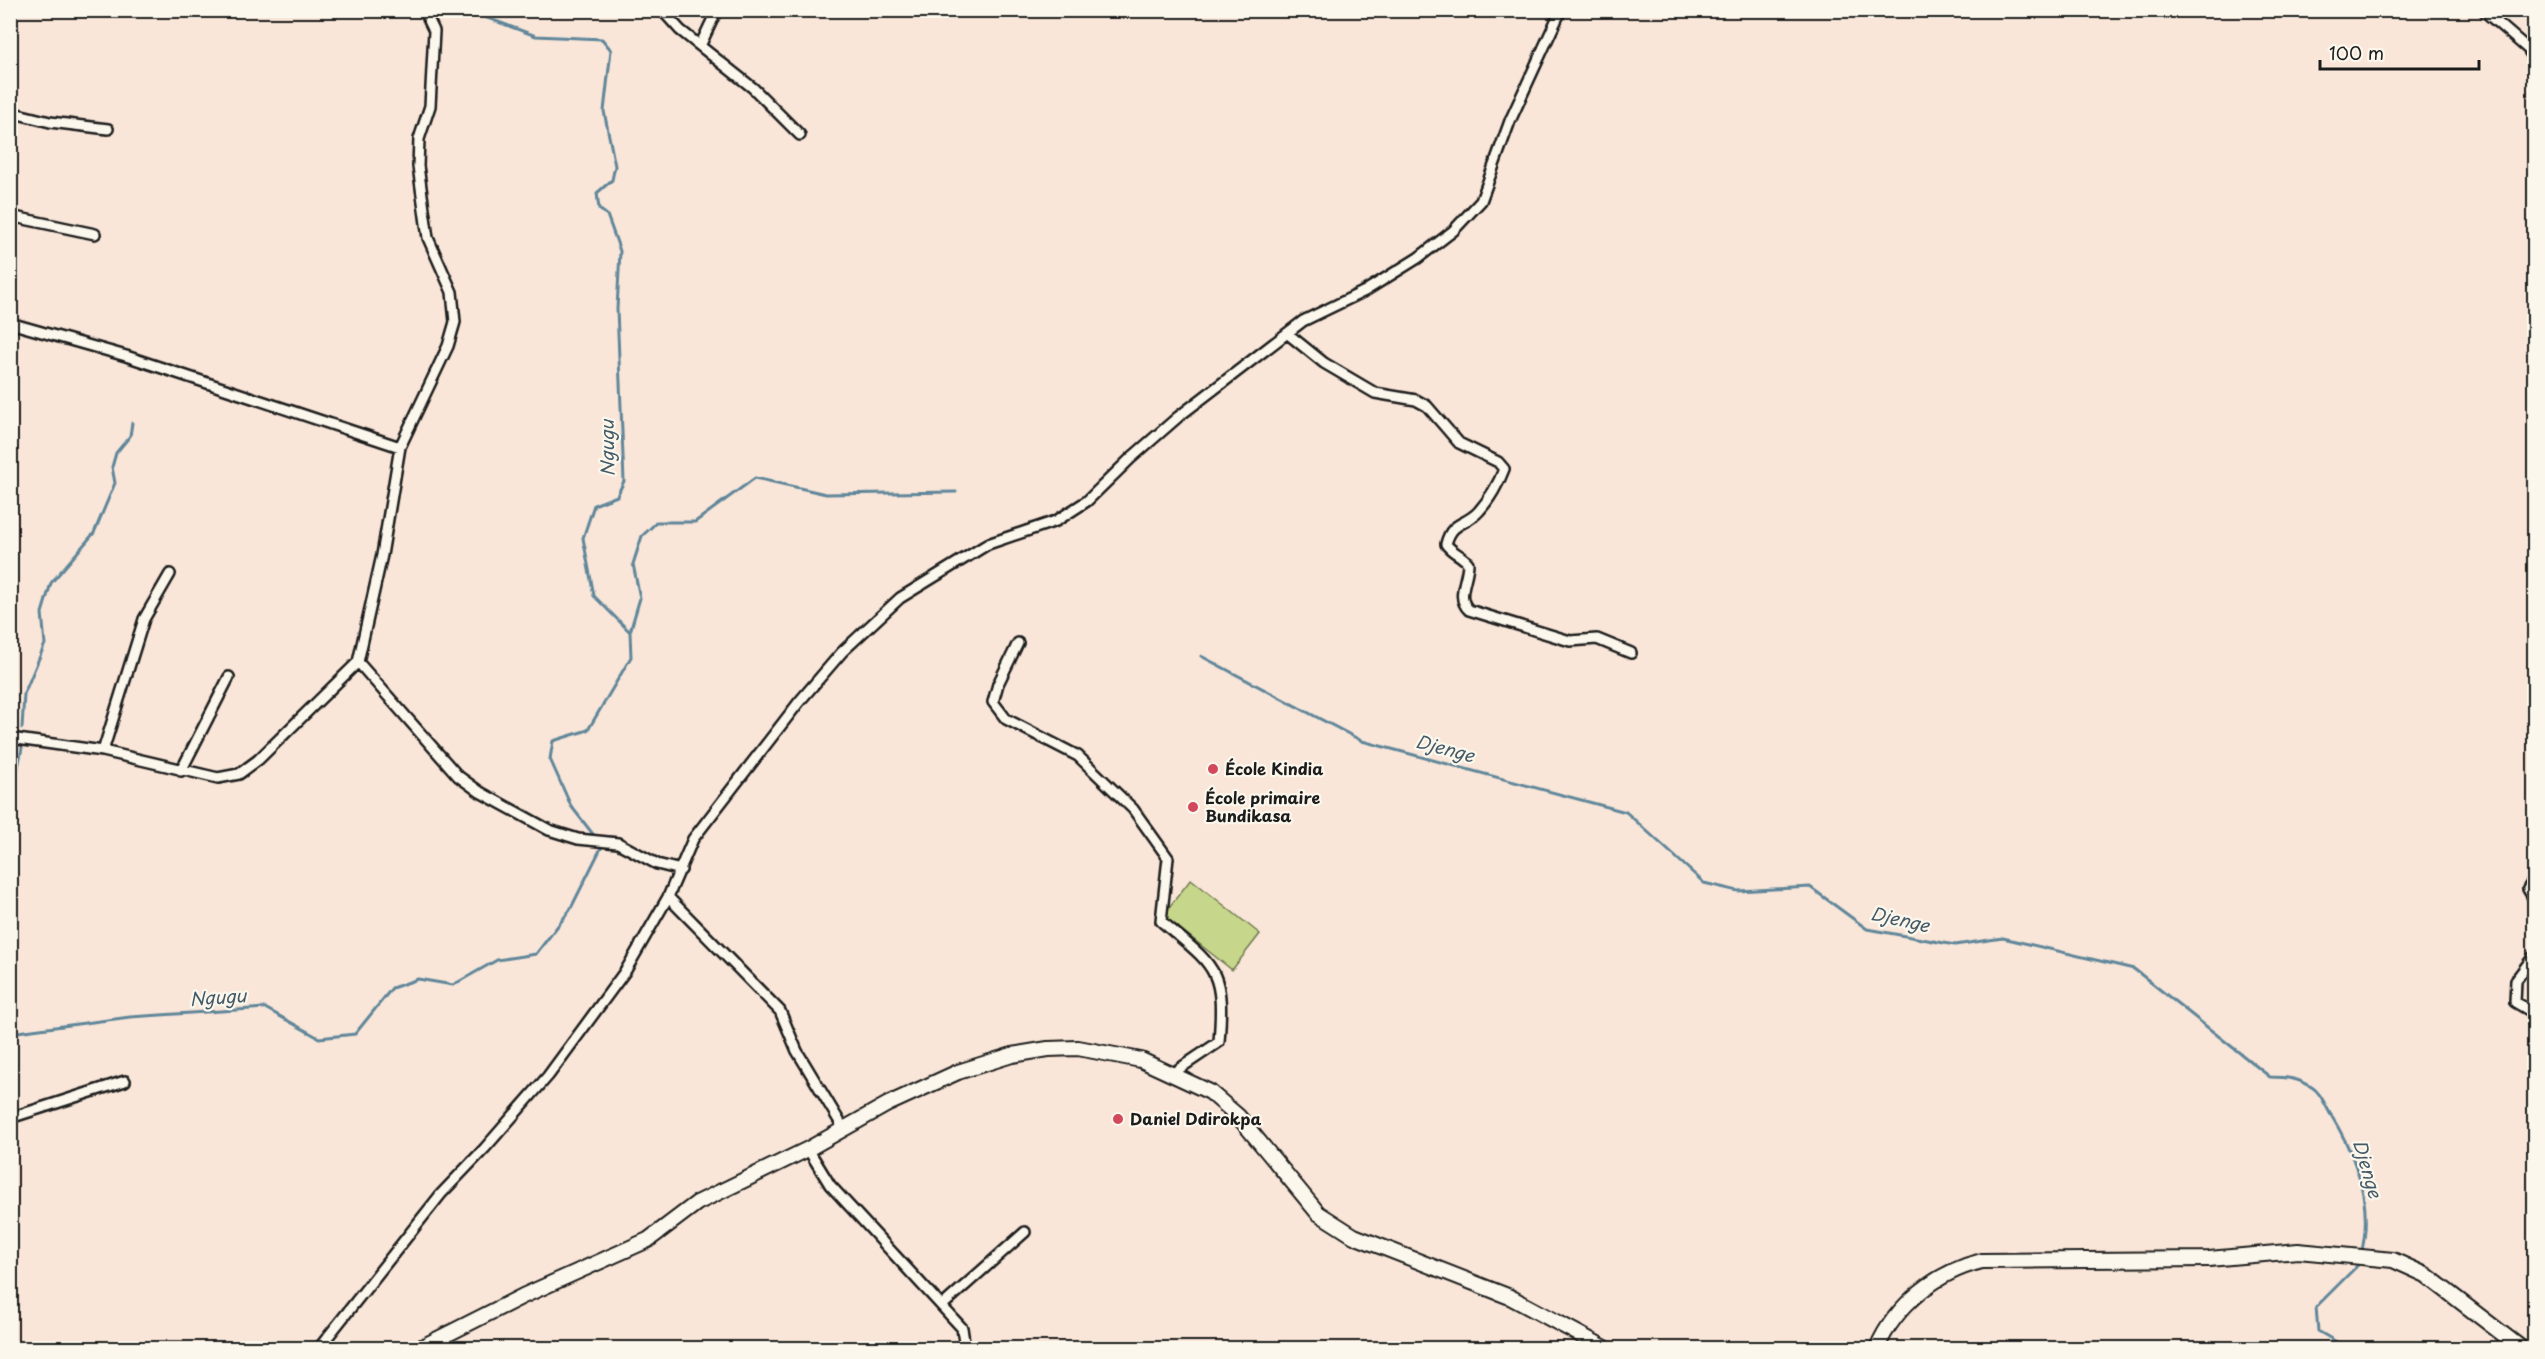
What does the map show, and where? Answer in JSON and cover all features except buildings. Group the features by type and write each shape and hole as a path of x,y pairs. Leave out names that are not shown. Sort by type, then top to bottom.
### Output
{"main road":[{"path":"420,1348 523,1296 648,1240 697,1203 808,1149 888,1104 958,1072 1012,1055 1048,1049 1078,1048 1141,1060 1210,1092 1238,1116 1318,1213 1354,1236 1510,1297 1605,1348"},
{"path":"1877,1348 1882,1336 1909,1302 1936,1279 1958,1267 1982,1261 2208,1259 2298,1251 2393,1260 2426,1275 2521,1348"}],"street":[{"path":"10,738 103,751 218,778 238,774 258,760 358,662 382,555 400,447 448,346 455,322 452,292 428,238 418,166 419,139 430,106 434,32 424,10"},
{"path":"663,10 680,30 753,88 800,135"},
{"path":"700,46 717,10"},
{"path":"319,1348 441,1194 548,1076 626,970 668,897 693,838 799,702 842,652 893,604 988,544 1056,521 1088,501 1131,458 1179,417 1303,321 1365,291 1418,258 1470,215 1480,201 1510,121 1561,10"},
{"path":"2483,10 2528,49 2535,58"},
{"path":"10,112 50,122 108,129"},
{"path":"10,216 95,234"},
{"path":"10,323 126,356 400,447"},
{"path":"1288,334 1324,363 1375,393 1416,400 1427,406 1459,443 1498,462 1504,469 1478,513 1456,524 1448,537 1446,544 1451,551 1464,558 1468,564 1461,597 1463,605 1469,610 1570,640 1597,639 1631,653"},
{"path":"103,751 144,619 170,574"},
{"path":"1018,644 998,684 993,702 1006,719 1078,756 1133,809 1168,858 1161,921 1206,959 1217,976 1222,1009 1219,1042 1173,1073"},
{"path":"358,662 459,776 506,808 549,830 578,839 618,843 657,864 681,870"},
{"path":"181,771 229,677"},
{"path":"2535,880 2528,889 2535,899"},
{"path":"668,897 780,1011 797,1051 843,1129"},
{"path":"2535,957 2516,980 2515,1002 2535,1013"},
{"path":"10,1118 125,1081"},
{"path":"808,1149 830,1185 962,1328 965,1348"},
{"path":"943,1305 1025,1232"}],"green space":[{"path":"1191,879 1260,934 1232,970 1163,915"}],"waterway":[{"name":"Ngugu","path":"480,10 482,16 536,36 602,39 611,50 604,111 615,166 612,180 597,193 599,209 607,215 620,251 617,309 624,481 617,496 594,505 583,538 594,596 630,632"},
{"path":"22,728 24,694 45,644 42,613 51,583 94,533 115,483 112,467 116,453 130,436 132,423"},
{"path":"596,838 571,806 550,759 553,741 588,730 631,657 630,632 640,598 633,564 642,536 657,522 695,522 755,478 826,494 956,492"},
{"name":"Djenge","path":"1201,656 1362,741 1626,812 1704,883 1738,891 1810,887 1867,929 1955,945 2003,938 2134,969 2270,1077 2297,1080 2316,1090 2348,1147 2360,1182 2365,1217 2361,1254"},
{"path":"10,806 22,748"},
{"name":"Ngugu","path":"10,1033 130,1017 265,1008 319,1038 355,1034 392,988 418,979 453,985 497,960 536,954 570,910 602,846 600,843"},
{"name":"Djenge","path":"2347,1348 2318,1331 2316,1307 2357,1266 2359,1260"}],"place":[{"name":"École Kindia","path":"1213,769"},
{"name":"École primaire Bundikasa","path":"1193,807"},
{"name":"Daniel Ddirokpa","path":"1118,1119"}]}
